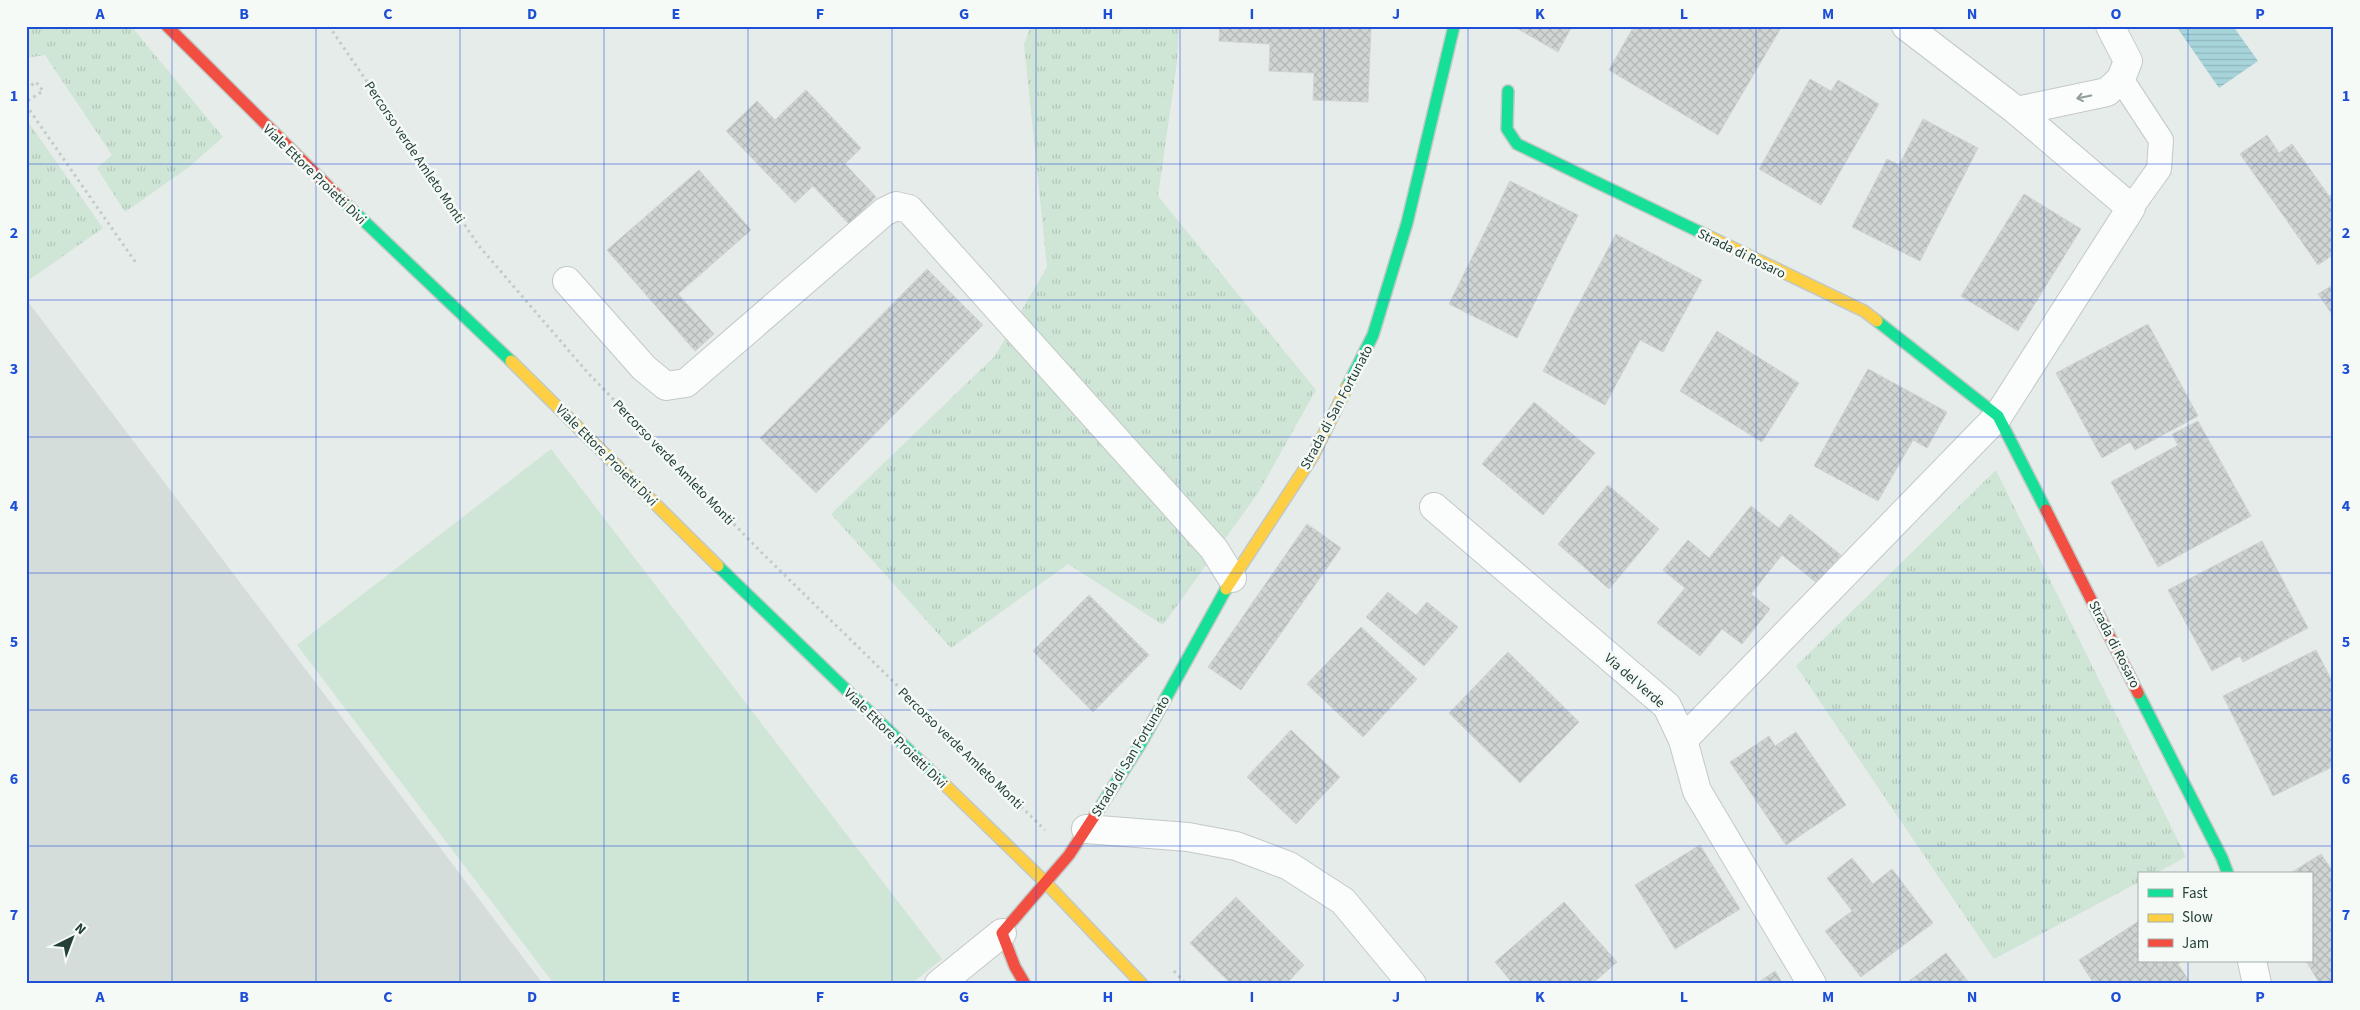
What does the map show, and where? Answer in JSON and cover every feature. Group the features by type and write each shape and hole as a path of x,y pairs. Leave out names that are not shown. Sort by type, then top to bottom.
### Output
{"street":[{"name":"Viale Ettore Proietti Divi","path":"167,26 318,178 548,396 716,563 1046,883 1142,984"},
{"name":"Strada di San Fortunato","path":"1046,883 1069,855 1141,743 1232,578 1313,456 1373,335 1407,223 1454,26"},
{"path":"1683,740 1998,416 2131,208 2017,111 1906,26"},
{"path":"2017,111 2107,92 2121,79 2128,61 2110,26"},
{"name":"Strada di Rosaro","path":"1508,91 1507,128 1517,144 1864,311 1998,416 2222,858 2227,872"},
{"path":"567,281 644,368 666,386 686,383 884,212 896,206 909,208 1214,549 1232,578"},
{"name":"Via del Verde","path":"1434,507 1667,706 1683,740 1697,791 1812,984"},
{"name":"Strada di San Fortunato","path":"1086,829 1188,837 1236,846 1289,866 1343,901 1412,984"},
{"path":"939,984 1002,933 1046,883"},
{"path":"1002,933 1015,967 1025,984"},
{"path":"2252,962 2257,984"}],"lane":[{"path":"2121,79 2161,140 2159,170 2131,208"}],"path":[{"name":"Percorso verde Amleto Monti","path":"330,26 478,246 588,373 761,552 1069,855"},
{"path":"26,89 36,82 43,91 26,104 136,263"}],"shaded area":[{"path":"26,299 543,984 26,984"}],"green space":[{"path":"26,26 131,26 223,137 189,167 125,212 97,168 112,155 45,55 26,58"},
{"path":"1031,26 1179,26 1177,62 1158,196 1316,390 1258,493 1163,625 1068,564 951,648 831,514 995,356 1047,267 1024,44"},
{"path":"26,119 103,228 26,282"},
{"path":"551,449 942,959 911,984 554,984 297,645"},
{"path":"1996,470 2186,857 2159,872 2138,872 2138,883 1994,959 1796,666"}],"water":[{"path":"2176,26 2233,26 2258,61 2219,88"}],"building":[{"path":"1220,26 1371,26 1368,102 1313,100 1314,73 1269,71 1270,44 1219,41"},
{"path":"1513,26 1572,26 1558,52"},
{"path":"1634,26 1782,26 1718,135 1609,70"},
{"path":"1810,79 1831,91 1838,80 1879,104 1821,205 1759,169"},
{"path":"806,90 861,148 845,164 876,197 849,224 813,186 795,203 726,131 757,101 775,120"},
{"path":"1923,119 1978,148 1920,261 1852,227 1887,159 1899,165"},
{"path":"2267,135 2279,153 2292,144 2329,196 2334,194 2334,254 2318,265 2240,154"},
{"path":"699,170 751,230 678,294 714,334 695,351 607,250"},
{"path":"1510,181 1578,215 1517,338 1449,304"},
{"path":"2024,194 2081,229 2018,331 1961,296"},
{"path":"1616,234 1702,280 1663,352 1640,340 1605,405 1543,371"},
{"path":"927,269 983,325 816,493 760,438"},
{"path":"2334,284 2334,317 2318,294"},
{"path":"2148,324 2198,416 2135,450 2130,442 2102,458 2056,373"},
{"path":"1717,331 1799,383 1762,442 1680,391"},
{"path":"1868,369 1947,412 1927,448 1913,440 1878,501 1814,466"},
{"path":"1534,402 1595,453 1543,515 1482,464"},
{"path":"2198,421 2251,516 2158,567 2111,482 2178,445 2172,434"},
{"path":"1608,485 1659,529 1609,589 1558,544"},
{"path":"1751,506 1779,528 1790,514 1841,555 1818,584 1782,555 1751,594 1770,609 1742,644 1722,629 1700,656 1657,623 1685,588 1663,570 1688,540 1709,558"},
{"path":"1307,524 1341,548 1241,690 1208,667"},
{"path":"2262,541 2308,628 2243,662 2240,656 2212,671 2168,590"},
{"path":"1388,592 1416,615 1427,602 1458,627 1424,666 1366,617"},
{"path":"1089,595 1149,655 1093,712 1033,651"},
{"path":"1361,627 1417,679 1363,737 1307,684"},
{"path":"2316,650 2334,685 2334,766 2273,796 2223,696"},
{"path":"1508,652 1579,722 1520,783 1449,713"},
{"path":"1291,730 1340,777 1296,824 1247,777"},
{"path":"1796,732 1846,805 1786,845 1730,762 1769,736 1775,746"},
{"path":"1700,845 1740,909 1675,949 1635,885"},
{"path":"2321,854 2334,873 2334,980 2328,984 2320,984 2307,962 2312,962 2312,872 2292,872"},
{"path":"1852,858 1873,884 1892,869 1933,923 1861,977 1825,931 1852,911 1827,878"},
{"path":"1236,897 1304,965 1286,984 1231,984 1190,943"},
{"path":"1564,902 1617,962 1592,984 1513,984 1495,962"},
{"path":"2138,922 2138,962 2181,962 2178,964 2191,984 2094,984 2079,960"},
{"path":"1946,953 1970,984 1905,984"},
{"path":"1775,971 1783,984 1756,984"}],"traffic: fast":[{"path":"1347,387 1373,335 1407,223 1454,26"},
{"path":"1508,91 1507,129 1517,144 1706,235"},
{"path":"344,202 511,361"},
{"path":"1877,321 1998,416 2046,510"},
{"path":"718,566 945,785"},
{"path":"1101,806 1141,743 1226,589"},
{"path":"2138,693 2222,858 2227,872"}],"traffic: slow":[{"path":"1706,235 1864,311 1877,321"},
{"path":"511,361 718,566"},
{"path":"1226,589 1313,456 1347,387"},
{"path":"945,785 1046,883 1142,984"}],"traffic: jam":[{"path":"167,26 344,202"},
{"path":"2046,510 2138,693"},
{"path":"1025,984 1015,967 1002,933 1069,855 1101,806"}]}
